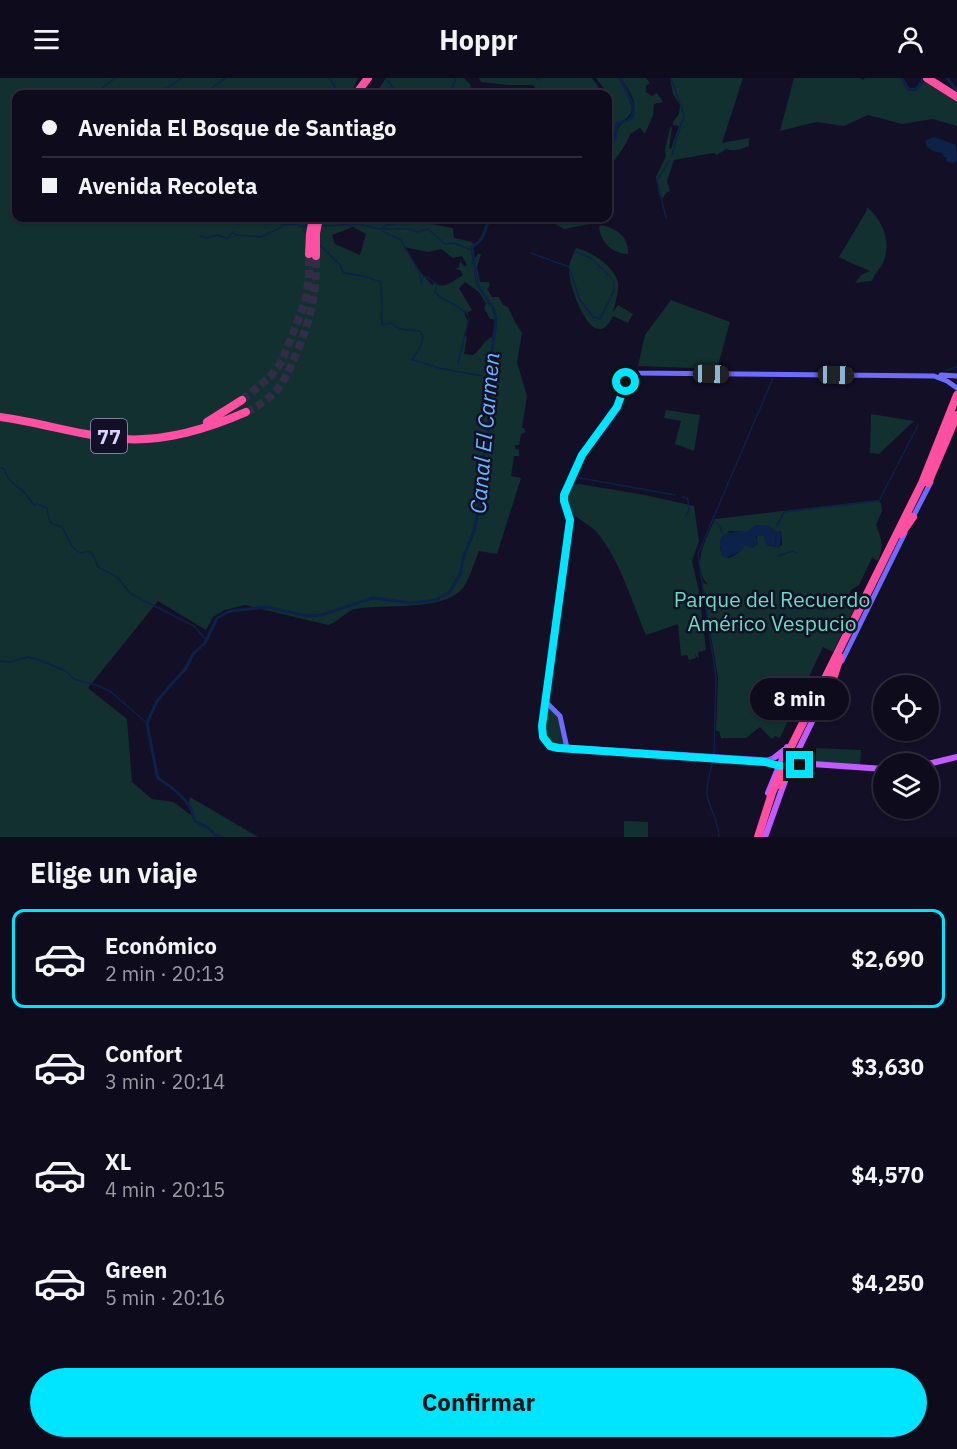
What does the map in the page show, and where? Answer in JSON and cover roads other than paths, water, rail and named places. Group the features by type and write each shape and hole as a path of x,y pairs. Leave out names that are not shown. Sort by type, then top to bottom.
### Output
{"highway":[{"path":"927,78 957,97"},
{"path":"313,222 313,252 318,222"},
{"path":"926,486 956,395"},
{"path":"764,837 778,789 791,759 910,516 956,395"},
{"name":"77","path":"232,413 242,400"},
{"name":"77","path":"0,416 103,435 137,437 165,435 232,413 246,412"},
{"path":"901,534 926,486 957,415"},
{"path":"757,837 789,751 860,608 910,516 913,494"},
{"path":"849,625 860,608"},
{"path":"834,676 840,657"}],"main road":[{"path":"933,375 935,367"},
{"path":"631,370 957,376"},
{"path":"631,370 636,374 930,376 950,382"},
{"path":"631,370 619,403 582,455 564,495 570,520 542,732 550,746 766,760 777,765 790,766 812,764 873,768"},
{"path":"757,837 777,765 913,494 956,395 950,382 943,376"},
{"path":"764,837 790,766 910,516 937,470 957,423"},
{"path":"546,702 560,716 570,748"},
{"path":"777,765 787,747"},
{"path":"784,755 797,755 812,764"},
{"path":"939,761 957,757"}],"water":[{"path":"934,137 956,145 957,161 947,162 942,153 926,146 926,140"},
{"path":"756,525 770,526 776,532 775,546 777,531 781,531 780,548 767,545 764,536 756,536 758,544 753,548 744,545 743,550 726,558 722,556 720,541 724,534 747,532"}],"waterway":[{"path":"101,89 115,78"},
{"path":"165,90 182,78"},
{"path":"213,87 226,78"},
{"path":"329,78 336,90"},
{"path":"451,90 456,78"},
{"path":"536,78 540,80"},
{"name":"Canal El Carmen","path":"612,142 617,124 630,119 633,114 630,98 620,78"},
{"path":"671,78 684,115 671,157"},
{"name":"Canal El Carmen","path":"902,78 908,89 917,88 922,80"},
{"name":"Canal El Carmen","path":"947,78 957,91"},
{"path":"386,79 396,90"},
{"path":"666,218 657,180 670,160"},
{"path":"278,222 282,225 297,224 301,227 307,225"},
{"path":"382,228 403,222"},
{"name":"Canal El Carmen","path":"177,678 186,668 193,654 205,643 217,618 230,611 267,607 307,616 321,615 373,598 411,603 436,600 449,593 461,572 463,558 474,531 479,505 477,478 482,470 489,420 482,406 489,398 491,391 487,380 493,358 496,320 494,310 477,284 472,247 482,237 489,222"},
{"path":"307,234 304,228 308,224"},
{"path":"321,226 359,224 378,229 409,229 417,232 428,229 445,244 453,243 472,250"},
{"path":"200,236 206,238 218,235 227,239 233,232 236,235 261,237 282,225"},
{"path":"382,231 401,240 419,272 421,284 423,277 427,277 437,284 435,292 439,296 468,315"},
{"path":"320,245 339,264 344,273 364,276 381,282 382,325 391,323 400,329 420,331 423,336 421,346 412,360"},
{"path":"531,253 569,267 580,300 593,317 600,319 614,291 614,281 591,258 574,251"},
{"path":"458,363 469,318"},
{"path":"414,360 439,368 482,376 487,380"},
{"path":"947,370 957,367"},
{"path":"714,754 716,678 698,554 773,378"},
{"path":"620,406 629,382"},
{"path":"585,454 618,410"},
{"path":"777,526 784,512 879,501 918,425"},
{"path":"0,468 4,469 10,480 34,505 47,508 50,522 62,527 74,549 82,553 91,553 98,567 117,577 130,593 194,626 207,641"},
{"path":"576,475 580,478 675,495"},
{"path":"683,497 688,499 689,510 686,516"},
{"path":"714,520 722,533"},
{"path":"778,556 793,551 796,553"},
{"path":"0,661 10,662 28,657 66,671 74,679 111,692 147,723"},
{"name":"Canal El Carmen","path":"176,679 157,701 147,723 157,775 186,802 195,821 220,837"},
{"path":"713,761 707,795 718,826 719,837"}],"tunnel":[{"path":"242,400 270,377 282,361 305,302 309,278 309,254"},
{"path":"246,412 273,394 283,382 291,365 312,306 316,256"}],"park label":[{"name":"Parque del Recuerdo Américo Vespucio","path":"772,611"}]}
